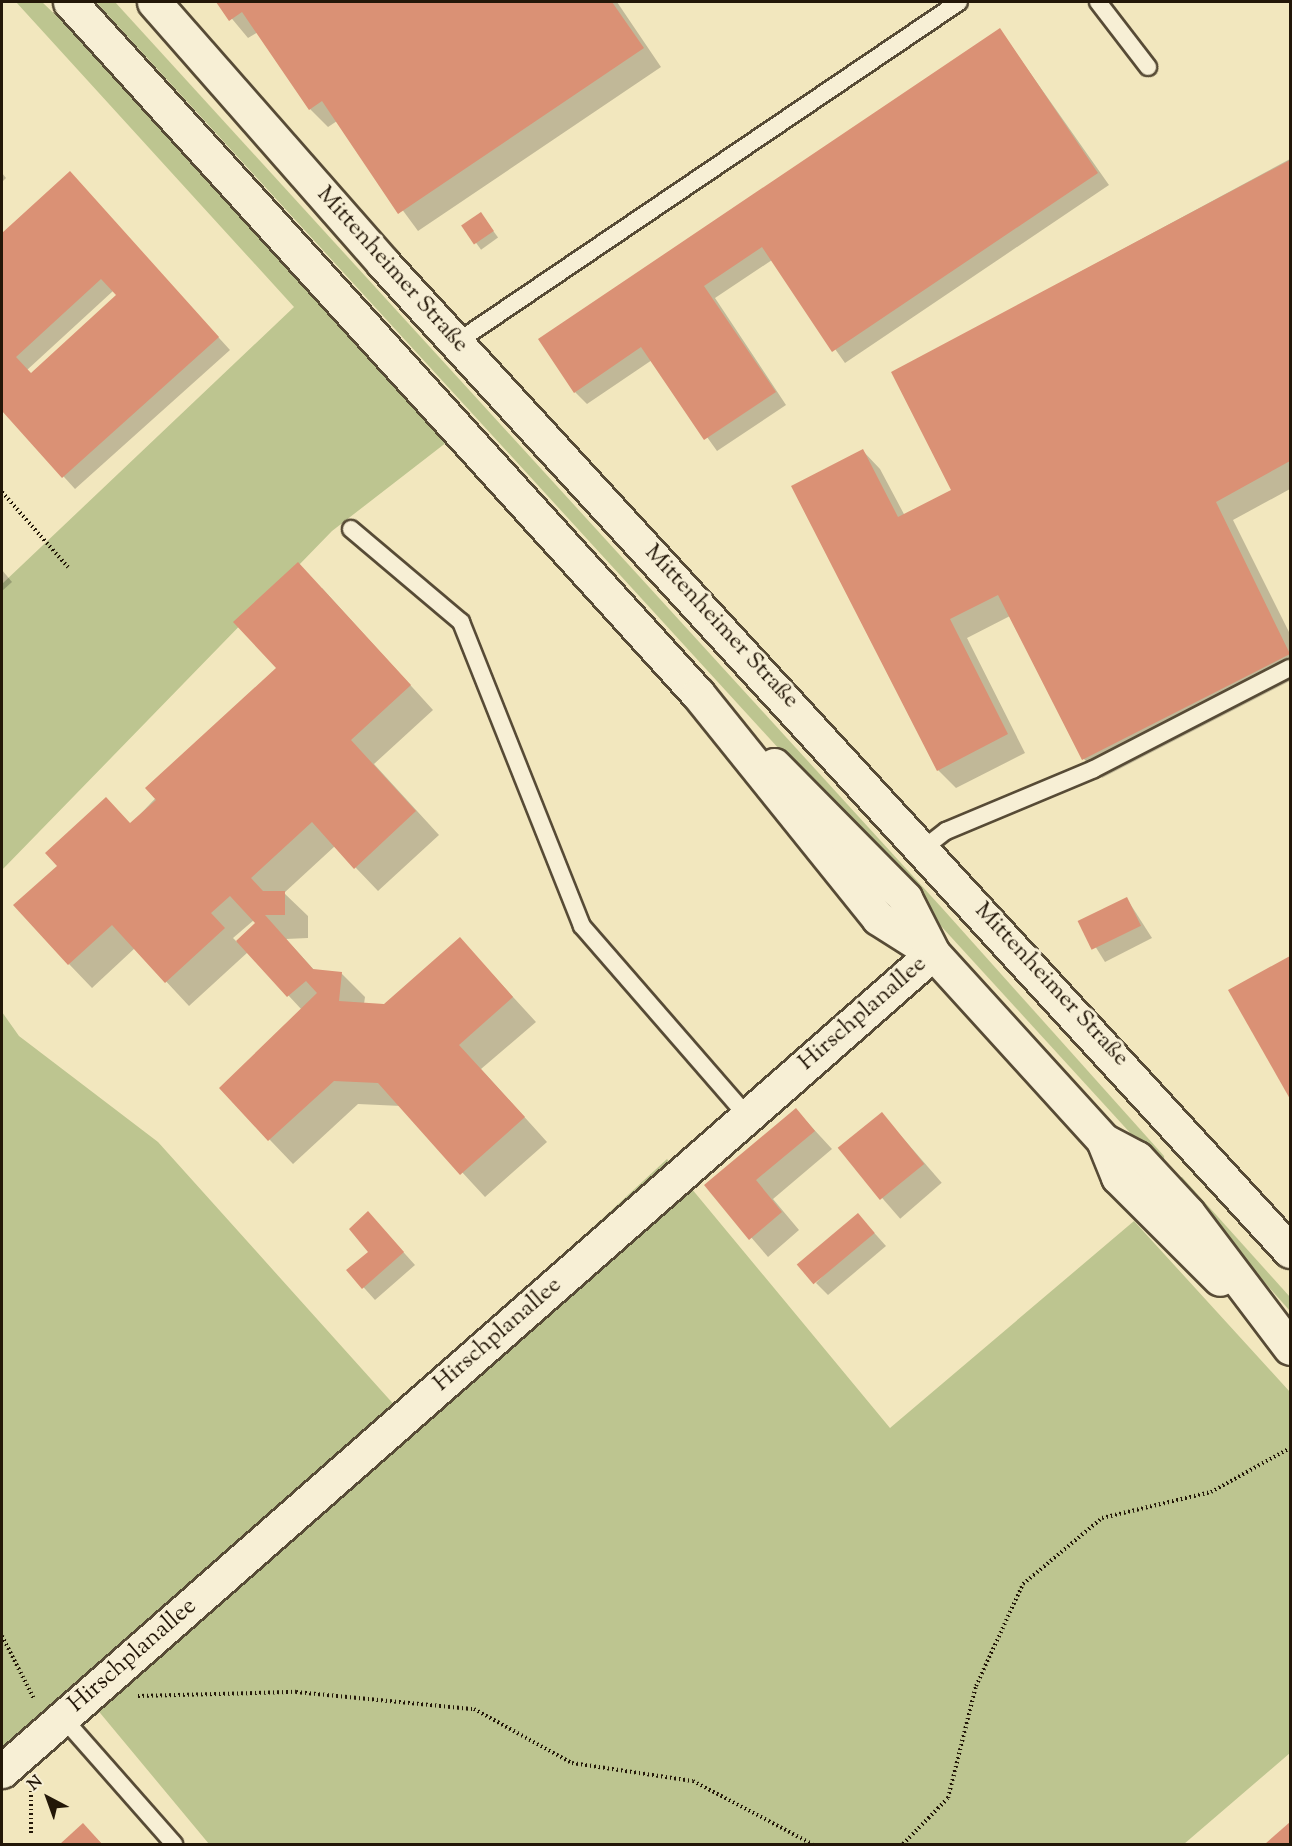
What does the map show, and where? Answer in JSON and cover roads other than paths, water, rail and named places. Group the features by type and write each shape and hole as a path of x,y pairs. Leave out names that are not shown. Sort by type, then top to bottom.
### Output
{"street":[{"path":"70,2 698,694 878,918 933,953 1103,1140 1118,1177 1168,1233 1280,1336"},
{"name":"Mittenheimer Straße","path":"154,2 457,342 924,848 1290,1251"},
{"name":"Hirschplanallee","path":"2,1771 933,953"}],"lane":[{"path":"457,342 959,2"},
{"path":"1098,2 1148,67"},
{"path":"351,529 462,622 582,927 747,1116"},
{"path":"924,848 946,831 1094,769 1290,668"},
{"name":"Hirschplanallee","path":"56,1723 174,1845"}]}
